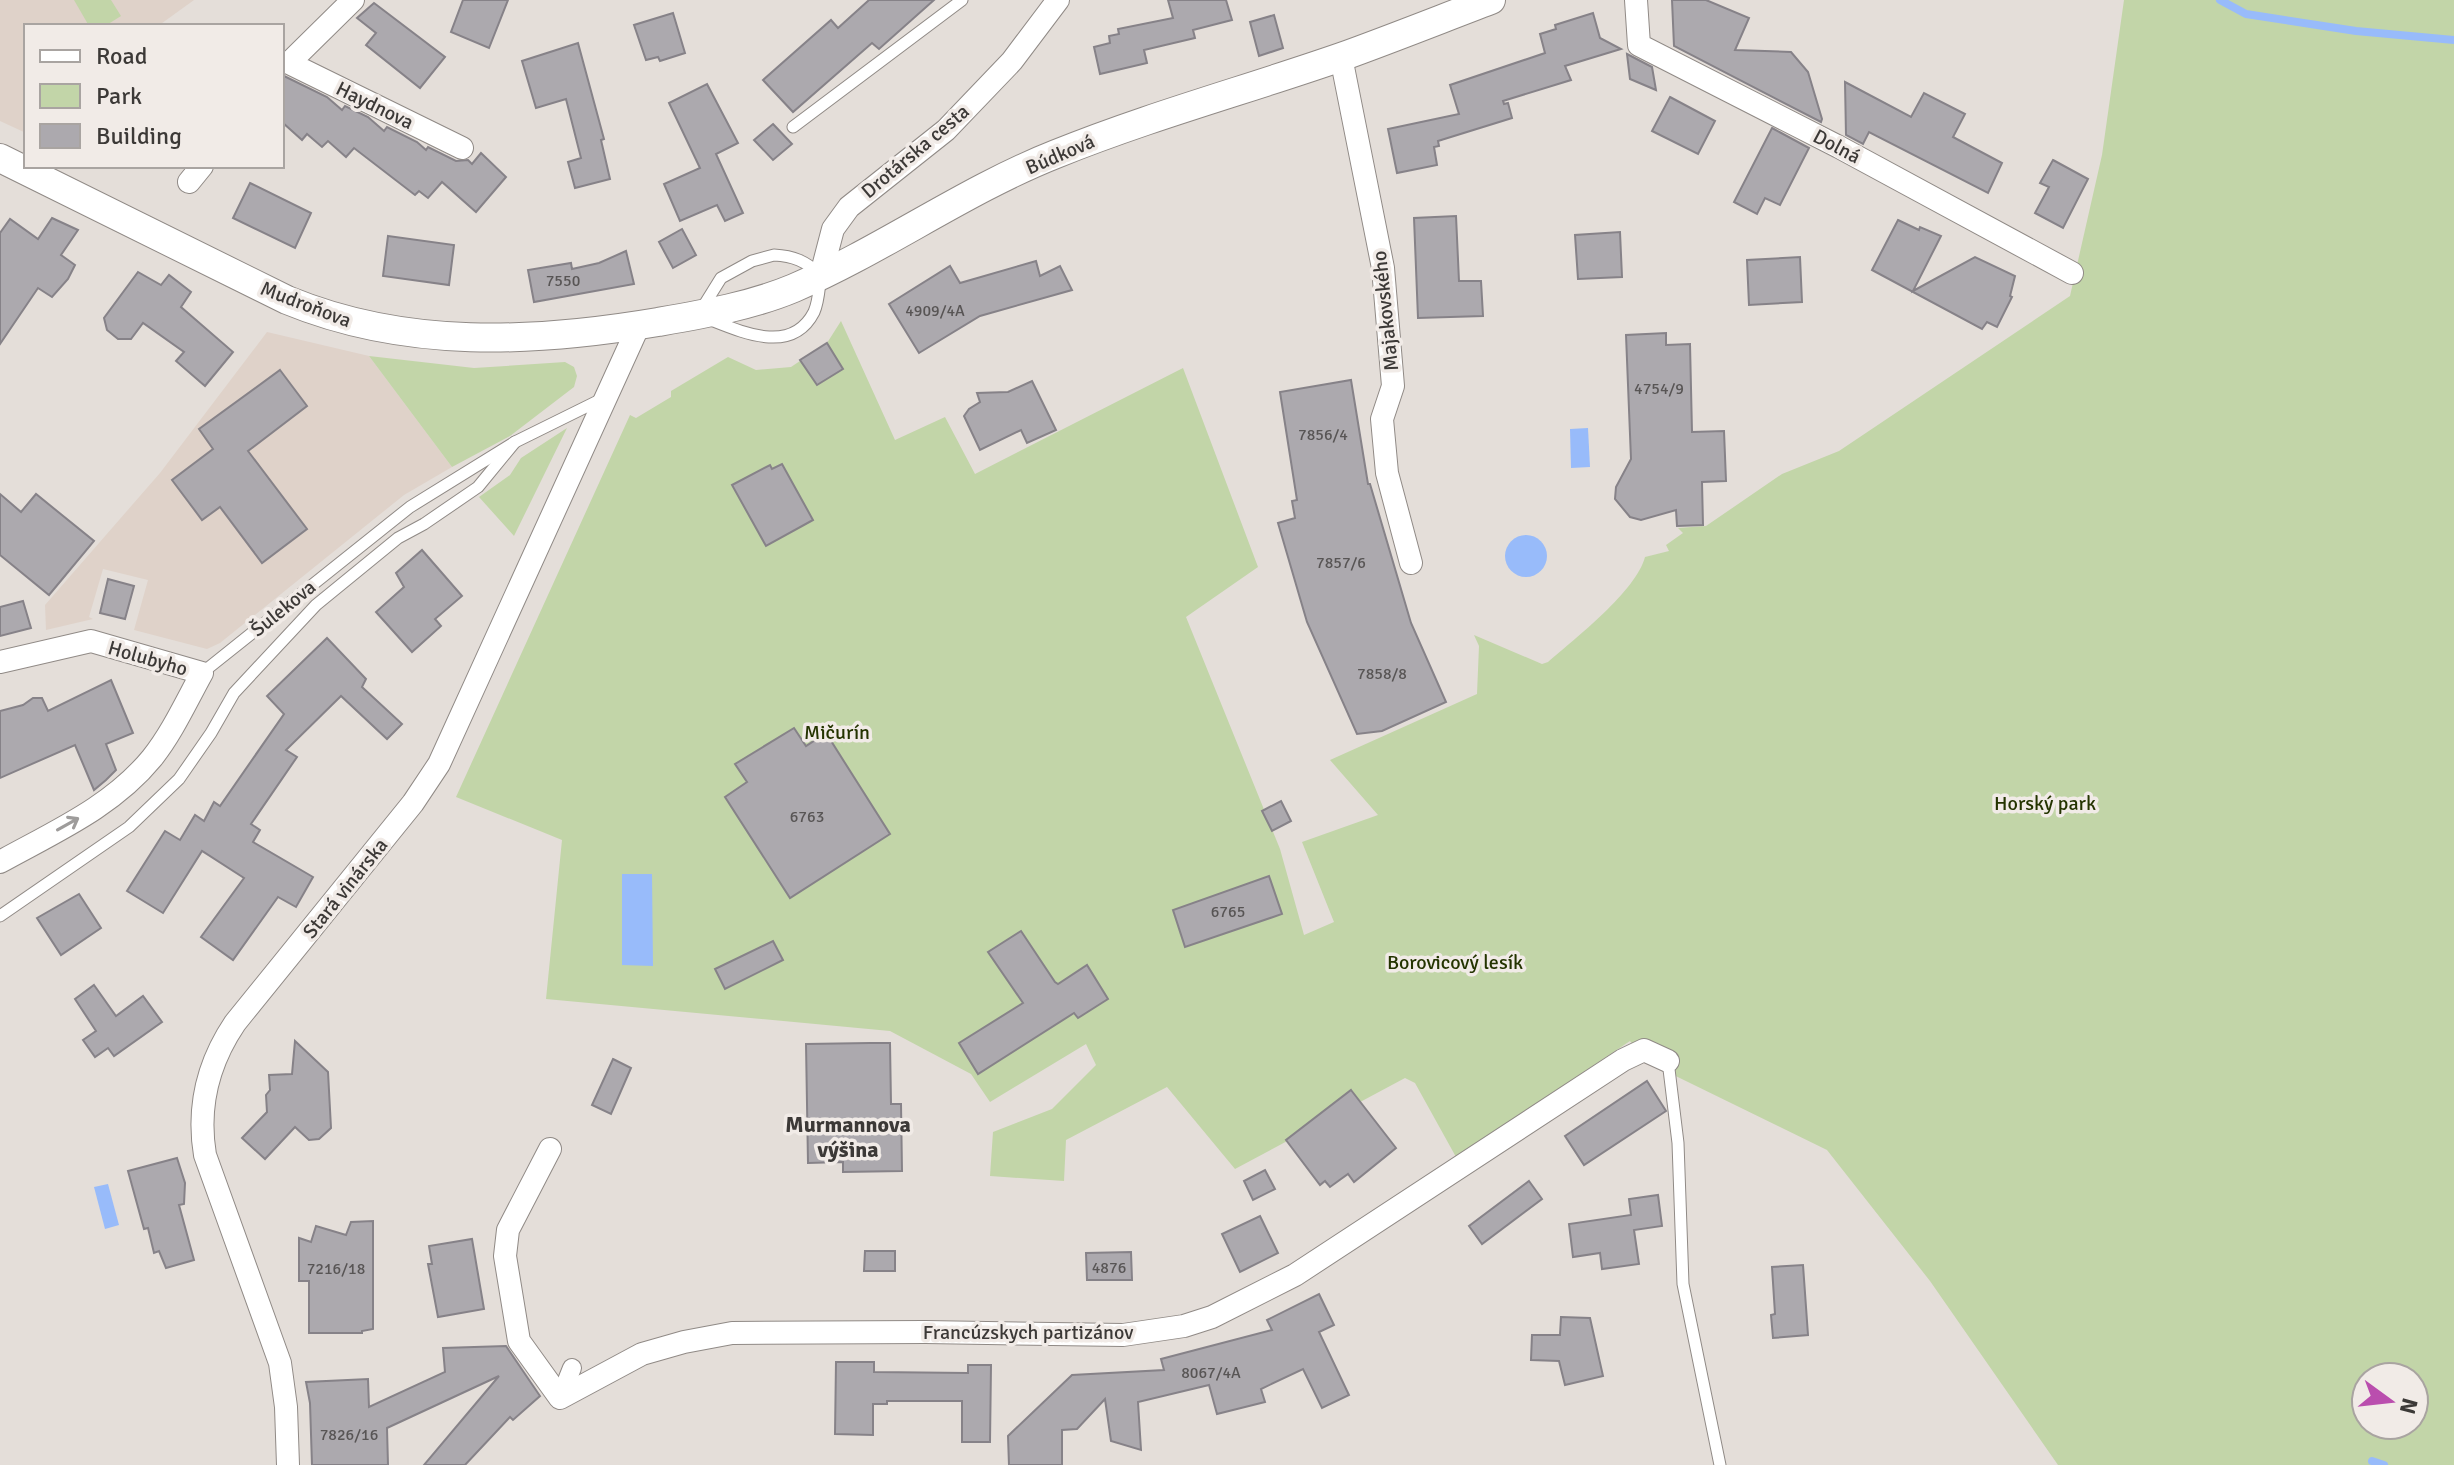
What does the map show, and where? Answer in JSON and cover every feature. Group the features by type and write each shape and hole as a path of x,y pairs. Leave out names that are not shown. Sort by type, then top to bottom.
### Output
{"street":[{"name":"Haydnova","path":"353,0 285,67 462,148"},
{"name":"Drotárska cesta","path":"821,275 833,229 849,207 946,130 1012,61 1058,0"},
{"name":"Búdková","path":"639,325 766,299 821,275 1053,155 1160,115 1341,57 1491,0"},
{"name":"Dolná","path":"1636,0 1639,45 1839,147 2072,273"},
{"name":"Majakovského","path":"1341,57 1383,268 1393,386 1382,419 1387,473 1411,563"},
{"name":"Mudroňova","path":"0,158 287,300 357,324 422,336 486,339 639,325"},
{"name":"Stará vinárska","path":"288,1465 286,1407 280,1363 205,1155 202,1119 208,1078 217,1053 235,1023 413,803 439,764 639,325"},
{"name":"Holubyho","path":"0,662 91,641 202,673"},
{"name":"Šulekova","path":"0,862 101,806 130,782 154,756 202,673"},
{"name":"Francúzskych partizánov","path":"560,1398 642,1354 732,1333 1123,1335 1184,1326 1212,1317 1295,1275 1623,1060 1644,1050 1668,1061"},
{"path":"550,1149 508,1230 505,1256 519,1341 560,1398"},
{"path":"560,1398 572,1368"}],"lane":[{"path":"793,127 962,0"},
{"path":"774,255 794,257 808,263 821,275 815,309 804,327 789,335 756,337 698,315 721,278 752,261 774,255"},
{"name":"Šulekova","path":"202,673 410,507 515,442 606,398"},
{"path":"0,916 129,827 179,779 234,693 316,605 398,538 478,487 515,442"},
{"path":"1668,1061 1678,1143 1683,1284 1720,1465"}],"shaded area":[{"path":"0,0 194,0 161,24 24,24 24,132 0,121"},
{"path":"267,332 369,356 452,467 404,495 220,643 207,649 134,630 148,580 103,569 89,617 93,619 46,630 45,605 160,473"}],"green space":[{"path":"74,0 111,0 121,16 108,24 88,24"},
{"name":"Horský park","path":"2124,0 2454,0 2454,1465 2058,1465 1930,1281 1827,1150 1645,1061 1630,1041 1456,1157 1415,1083 1405,1078 1235,1169 1167,1087 1066,1140 1064,1181 990,1176 993,1132 1052,1109 1096,1065 1086,1044 990,1102 971,1074 890,1031 546,999 562,840 456,797 630,415 636,418 671,397 671,391 728,357 756,370 791,367 827,343 841,321 895,440 945,417 975,474 1183,368 1258,567 1186,617 1280,849 1304,935 1334,922 1302,842 1378,815 1330,760 1477,694 1479,646 1474,635 1542,664 1548,662 1618,599 1645,557 1669,551 1666,545 1683,533 1678,528 1706,526 1782,474 1839,451 2070,296 2102,155"},
{"path":"369,356 474,368 565,362 574,367 577,376 574,387 510,436 452,467"},
{"path":"567,428 514,536 479,497 510,475 521,458"}],"water":[{"path":"1588,428 1590,467 1571,468 1570,429"},
{"path":"1526,535 1541,541 1547,556 1541,571 1526,577 1511,571 1505,556 1511,541"},
{"path":"622,874 652,874 653,966 622,965"},
{"path":"108,1184 119,1225 105,1229 94,1187"}],"building":[{"path":"463,0 508,0 489,48 451,32"},
{"path":"869,0 934,0 879,49 872,43 793,112 763,80 831,20 838,28"},
{"path":"1168,0 1226,0 1232,20 1193,30 1195,38 1144,50 1147,63 1100,74 1094,47 1110,43 1109,36 1119,34 1118,29 1173,18"},
{"path":"1672,0 1706,0 1749,18 1735,50 1791,52 1808,72 1821,122 1674,46"},
{"path":"374,3 445,57 420,88 366,45 376,33 357,18"},
{"path":"673,13 685,53 660,61 658,57 646,60 634,25"},
{"path":"1593,13 1600,38 1621,49 1565,66 1571,80 1503,101 1504,104 1508,103 1512,118 1438,141 1439,146 1434,147 1437,165 1397,173 1388,129 1459,114 1450,85 1545,53 1540,34 1556,29 1555,25"},
{"path":"1274,15 1283,48 1259,56 1250,22"},
{"path":"578,43 604,139 601,140 610,179 575,188 568,162 581,158 566,99 536,108 522,61"},
{"path":"1627,54 1652,67 1656,90 1630,79"},
{"path":"284,76 327,97 342,110 345,106 368,117 384,131 387,127 426,150 428,147 456,161 468,160 472,164 481,153 506,177 476,212 442,182 428,198 419,191 415,195 354,148 346,157 328,141 322,147 307,134 302,140 284,124"},
{"path":"1845,82 1911,117 1924,93 1965,114 1953,137 2002,163 1988,193 1869,132 1863,144 1846,135"},
{"path":"707,84 738,143 716,154 743,213 725,221 717,205 680,221 664,184 700,168 669,103"},
{"path":"1670,97 1715,121 1698,154 1652,131"},
{"path":"773,124 792,144 773,160 754,140"},
{"path":"1772,128 1809,148 1780,205 1765,198 1757,214 1734,202"},
{"path":"2053,160 2088,179 2063,228 2035,213 2049,187 2040,183"},
{"path":"250,183 311,213 295,248 233,218"},
{"path":"1456,216 1459,281 1481,281 1483,316 1418,318 1414,218"},
{"path":"52,218 78,230 61,255 75,265 68,279 52,297 38,288 0,344 0,233 10,219 38,239"},
{"path":"1898,220 1941,236 1913,291 1975,257 2015,276 2012,297 1997,327 1987,322 1982,329 1872,270"},
{"path":"682,229 696,255 673,268 659,242"},
{"path":"1620,232 1622,277 1578,279 1575,235"},
{"path":"388,236 454,245 449,285 383,276"},
{"path":"626,251 634,284 534,302 528,270 571,263 572,269 599,263"},
{"path":"1800,257 1802,302 1749,305 1747,260"},
{"path":"1036,261 1040,276 1060,266 1072,290 980,316 919,353 889,304 950,266 960,283"},
{"path":"138,272 161,285 169,275 191,292 181,307 233,352 205,386 176,361 184,352 143,323 131,339 118,339 107,330 104,318"},
{"path":"1666,333 1666,345 1690,344 1692,432 1724,431 1726,481 1702,482 1703,525 1677,526 1676,510 1641,520 1630,517 1615,499 1616,487 1631,459 1626,335"},
{"path":"827,343 843,369 817,385 800,360"},
{"path":"280,370 307,406 248,451 307,529 262,563 220,507 202,520 172,480 213,449 199,429"},
{"path":"1351,380 1368,484 1411,623 1446,702 1382,731 1357,734 1307,622 1278,523 1295,518 1292,501 1297,500 1280,392"},
{"path":"1032,381 1056,430 1027,443 1021,430 980,450 964,416 980,402 977,393 1008,392"},
{"path":"782,464 813,520 766,546 732,485 770,465 772,469"},
{"path":"0,494 21,512 36,494 94,541 49,595 0,555"},
{"path":"422,550 462,596 435,619 441,626 412,652 376,612 404,587 396,573"},
{"path":"108,579 134,586 125,619 100,613"},
{"path":"23,601 31,628 0,636 0,607"},
{"path":"327,638 366,679 362,687 402,724 387,739 341,696 286,750 297,757 251,824 260,830 253,842 313,877 296,907 278,897 233,960 201,937 244,878 202,851 163,913 127,891 165,831 180,840 195,815 204,821 214,802 220,806 284,714 267,696"},
{"path":"111,680 133,733 106,744 116,770 106,780 94,790 75,745 0,778 0,711 23,705 33,698 42,698 48,711"},
{"path":"794,728 806,746 826,733 890,834 790,898 725,797 747,782 735,764"},
{"path":"1281,801 1291,821 1272,831 1262,811"},
{"path":"1269,876 1282,914 1185,947 1173,910"},
{"path":"79,894 101,928 61,955 37,918"},
{"path":"1021,931 1055,982 1058,984 1087,965 1108,999 1078,1018 1074,1013 978,1074 959,1043 1023,1003 988,952"},
{"path":"773,941 783,960 725,989 715,969"},
{"path":"94,985 116,1016 143,996 162,1022 114,1056 108,1048 95,1057 83,1040 96,1031 75,999"},
{"path":"295,1041 328,1072 331,1128 319,1139 309,1140 295,1127 265,1159 242,1138 267,1112 269,1075 292,1074"},
{"path":"890,1043 891,1104 901,1104 902,1171 843,1172 843,1162 808,1163 806,1044"},
{"path":"613,1059 631,1068 611,1114 592,1105"},
{"path":"1647,1081 1666,1111 1584,1165 1565,1136"},
{"path":"1351,1090 1396,1148 1354,1182 1348,1174 1330,1187 1325,1181 1320,1185 1286,1140"},
{"path":"177,1158 185,1183 184,1204 179,1205 194,1260 166,1268 159,1251 154,1253 148,1228 144,1229 128,1171"},
{"path":"1265,1170 1275,1189 1253,1200 1244,1181"},
{"path":"1529,1181 1542,1199 1482,1244 1469,1226"},
{"path":"1658,1195 1662,1226 1634,1230 1639,1264 1602,1269 1600,1253 1573,1257 1569,1224 1631,1215 1629,1199"},
{"path":"1260,1216 1278,1253 1240,1272 1222,1234"},
{"path":"373,1221 373,1329 362,1333 309,1333 309,1281 299,1281 299,1238 311,1242 316,1226 346,1235 351,1222"},
{"path":"472,1239 484,1309 438,1317 428,1264 432,1264 429,1246"},
{"path":"865,1251 895,1251 895,1271 864,1271"},
{"path":"1131,1252 1132,1280 1087,1280 1086,1253"},
{"path":"1803,1265 1808,1335 1773,1338 1772,1267"},
{"path":"1319,1294 1334,1325 1319,1332 1349,1395 1322,1408 1303,1369 1261,1389 1265,1402 1217,1414 1209,1385 1138,1402 1141,1450 1111,1441 1105,1399 1077,1429 1062,1430 1062,1465 1009,1465 1008,1436 1072,1375 1164,1370 1161,1359 1272,1330 1267,1320"},
{"path":"1561,1317 1590,1318 1603,1376 1565,1385 1559,1361 1531,1360 1532,1335 1560,1335"},
{"path":"506,1346 540,1396 513,1420 510,1417 465,1465 424,1465 499,1376 387,1428 388,1465 312,1465 310,1403 306,1382 368,1379 369,1407 445,1372 443,1348"},
{"path":"836,1362 874,1362 874,1372 968,1373 968,1365 991,1365 990,1442 962,1442 962,1401 887,1401 887,1404 873,1404 873,1435 835,1434"}],"waterway":[{"path":"2220,0 2246,14 2356,31 2454,40"},
{"path":"2372,1461 2384,1465"}],"district":[{"name":"Murmannova výšina","path":"848,1136"}],"park label":[{"name":"Mičurín","path":"837,732"},
{"name":"Borovicový lesík","path":"1455,962"}]}
